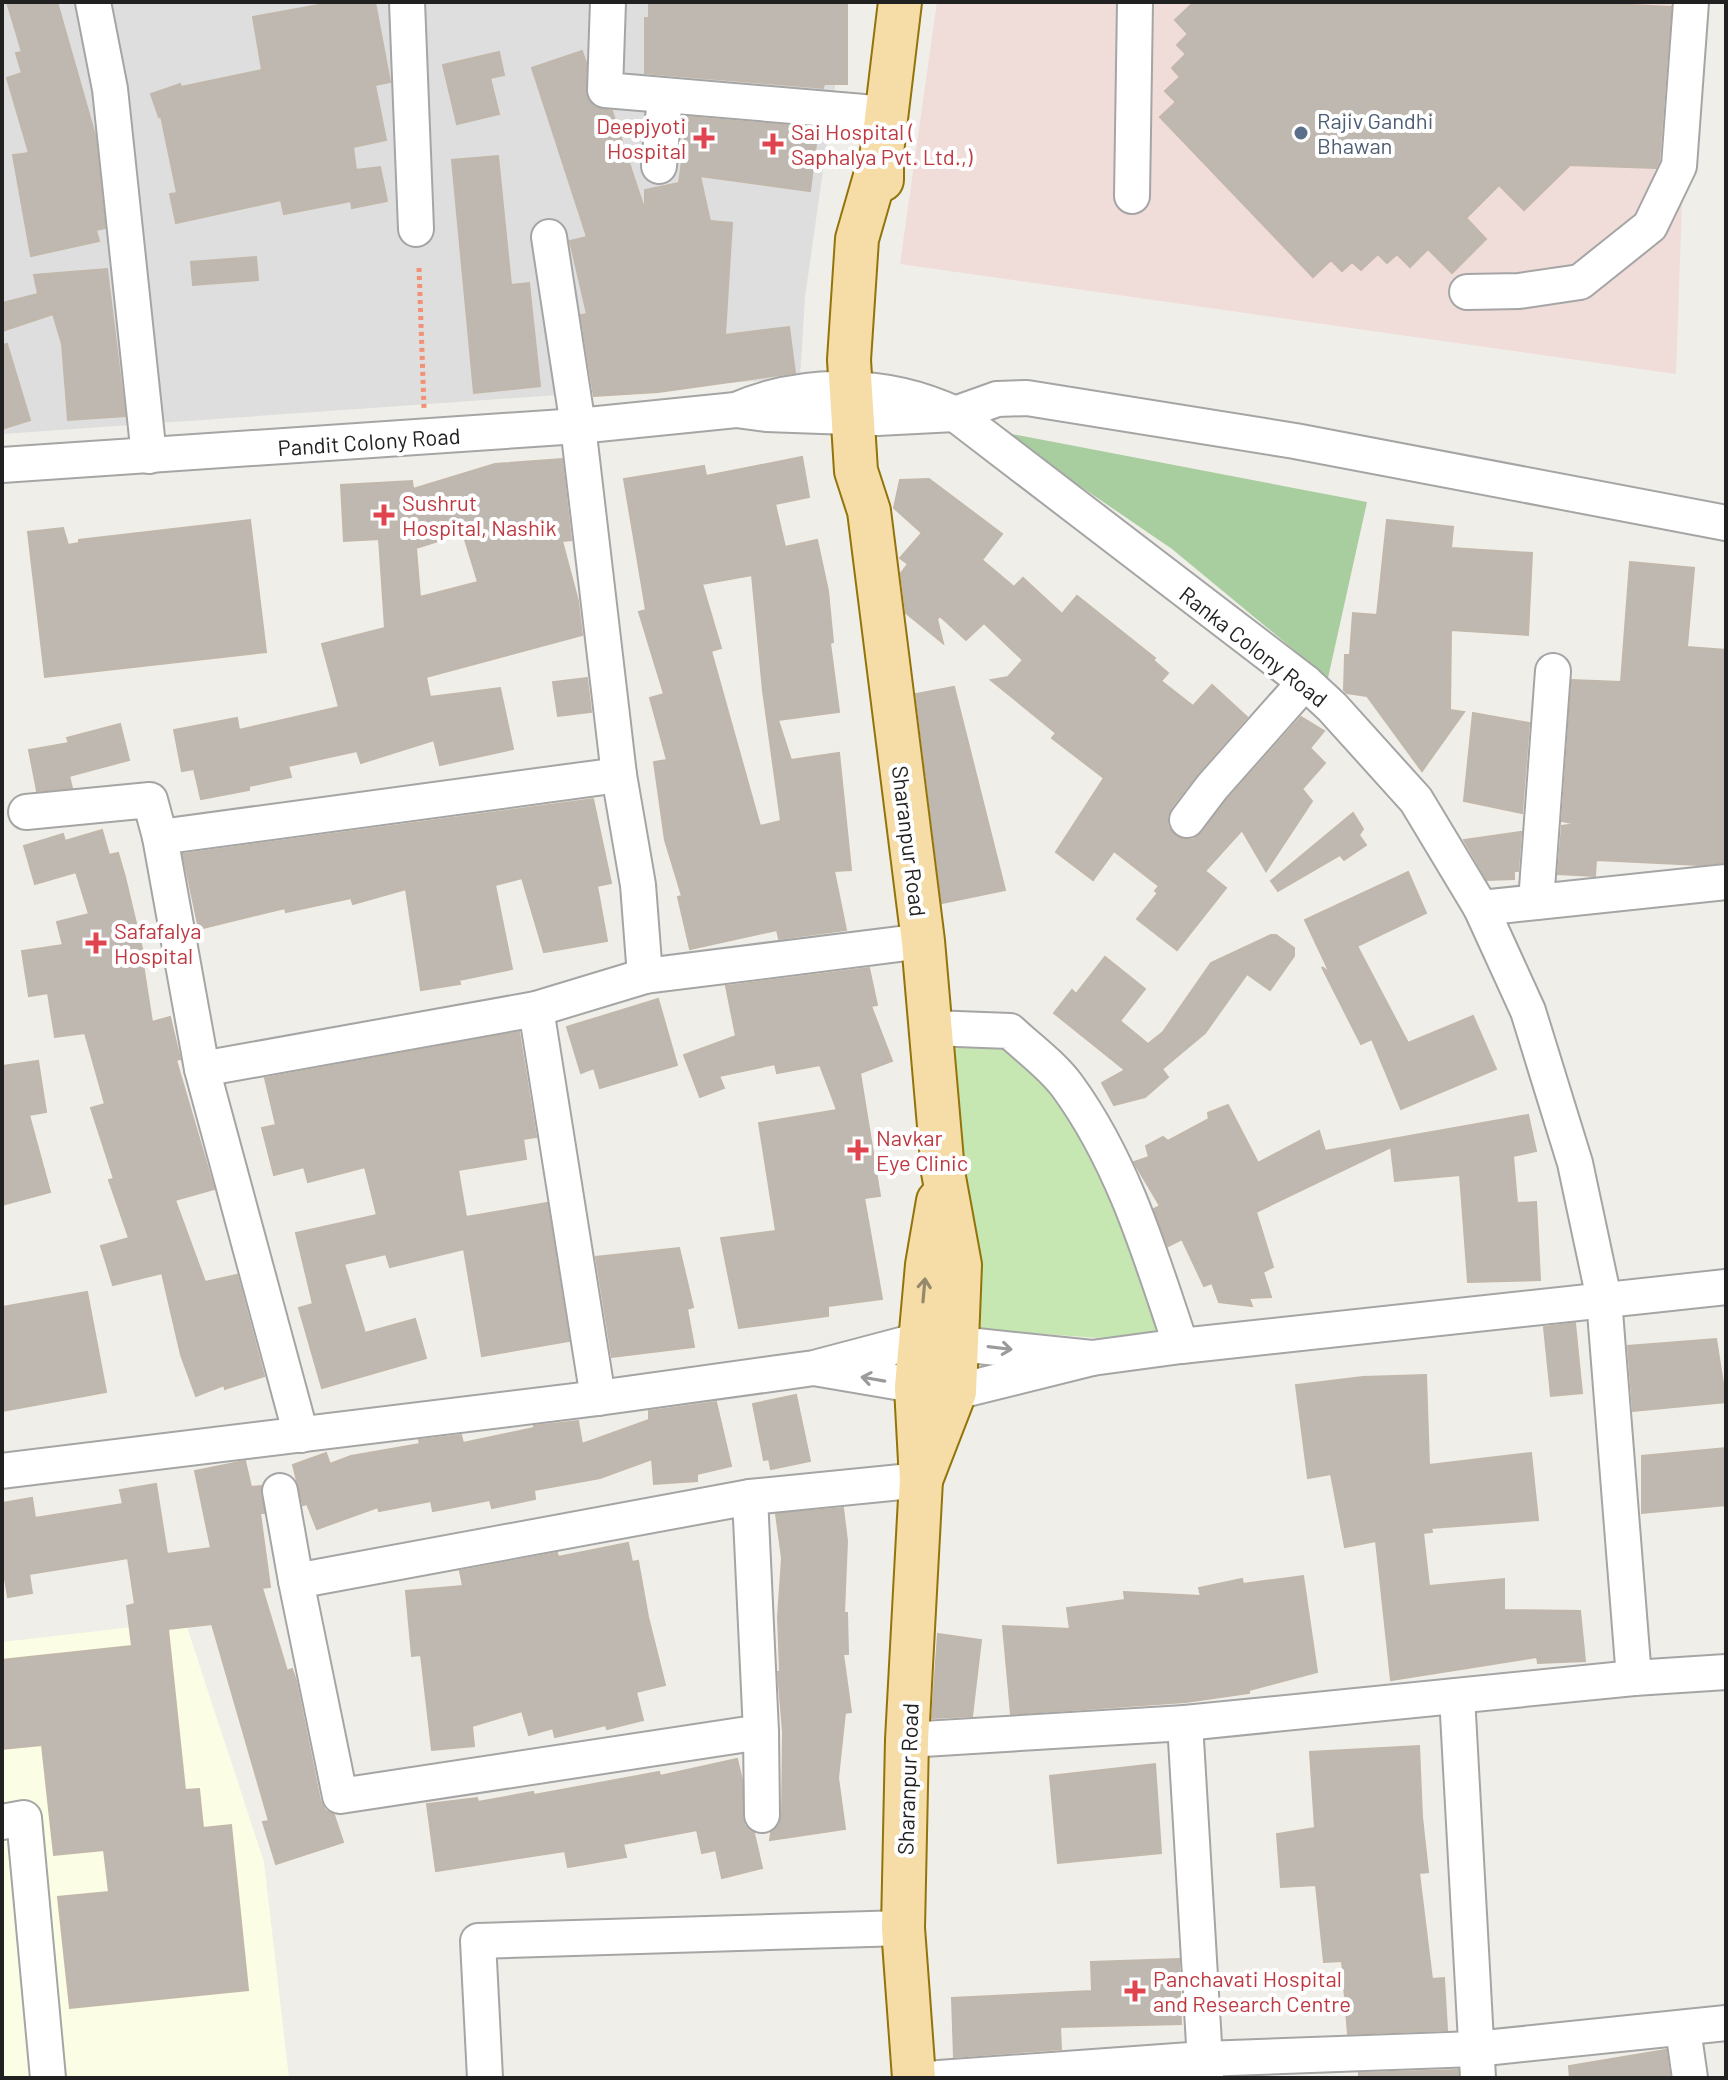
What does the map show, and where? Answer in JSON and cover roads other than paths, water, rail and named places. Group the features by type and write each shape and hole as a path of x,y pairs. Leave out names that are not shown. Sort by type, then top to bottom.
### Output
{"main road":[{"name":"Sharanpur Road","path":"900,2 885,133 857,239 849,360 864,403 856,471 869,511 923,941 943,1172 927,1265 939,1342 936,1390 921,1480 907,1740 903,1928 914,2078"}],"street":[{"path":"93,2 110,89 149,456"},
{"path":"407,2 416,229"},
{"path":"608,2 605,90 665,96 885,133"},
{"path":"1132,196 1135,2"},
{"path":"1467,292 1519,291 1580,282 1650,226 1679,166 1691,2"},
{"path":"659,166 665,96"},
{"path":"549,237 578,426 619,775 638,885 645,976"},
{"path":"955,414 997,399 1027,398 1094,407 1295,441 1726,523"},
{"name":"Ranka Colony Road","path":"864,403 925,400 955,414 1305,682 1332,707 1416,800 1481,908 1533,1026 1575,1163 1604,1299 1634,1678"},
{"name":"Pandit Colony Road","path":"2,465 578,426 736,410 766,414 864,403"},
{"path":"1536,902 1553,671"},
{"path":"1187,820 1212,787 1305,682"},
{"path":"160,837 619,775"},
{"path":"26,812 150,800 160,837 202,1069 301,1435"},
{"path":"1481,908 1726,882"},
{"path":"202,1069 536,1009 645,976 923,941"},
{"path":"536,1009 598,1398"},
{"path":"931,1028 1010,1031 1067,1085 1115,1165 1144,1236 1181,1346"},
{"path":"814,1368 936,1390 1092,1358 1181,1346 1726,1287"},
{"path":"2,1471 598,1398 814,1368 939,1342 1092,1358"},
{"path":"296,1581 750,1497 921,1480"},
{"path":"280,1491 340,1796 761,1732"},
{"path":"750,1497 762,1815"},
{"path":"907,1740 1185,1723 1634,1678 1726,1672"},
{"path":"1457,1696 1476,2064"},
{"path":"1185,1723 1205,2068"},
{"path":"2,1822 24,1818 48,2078"},
{"path":"485,2078 478,1941 903,1928"},
{"path":"939,2078 1205,2068 1476,2064 1726,2023"},
{"path":"1683,2029 1690,2078"}],"place":[{"name":"Rajiv Gandhi Bhawan","path":"1301,133"},
{"name":"Deepjyoti Hospital","path":"704,138"},
{"name":"Sai Hospital ( Saphalya Pvt. Ltd.,)","path":"773,144"},
{"name":"Sushrut Hospital, Nashik","path":"384,515"},
{"name":"Safafalya Hospital","path":"96,943"},
{"name":"Navkar Eye Clinic","path":"858,1150"},
{"name":"Panchavati Hospital and Research Centre","path":"1135,1991"}]}
